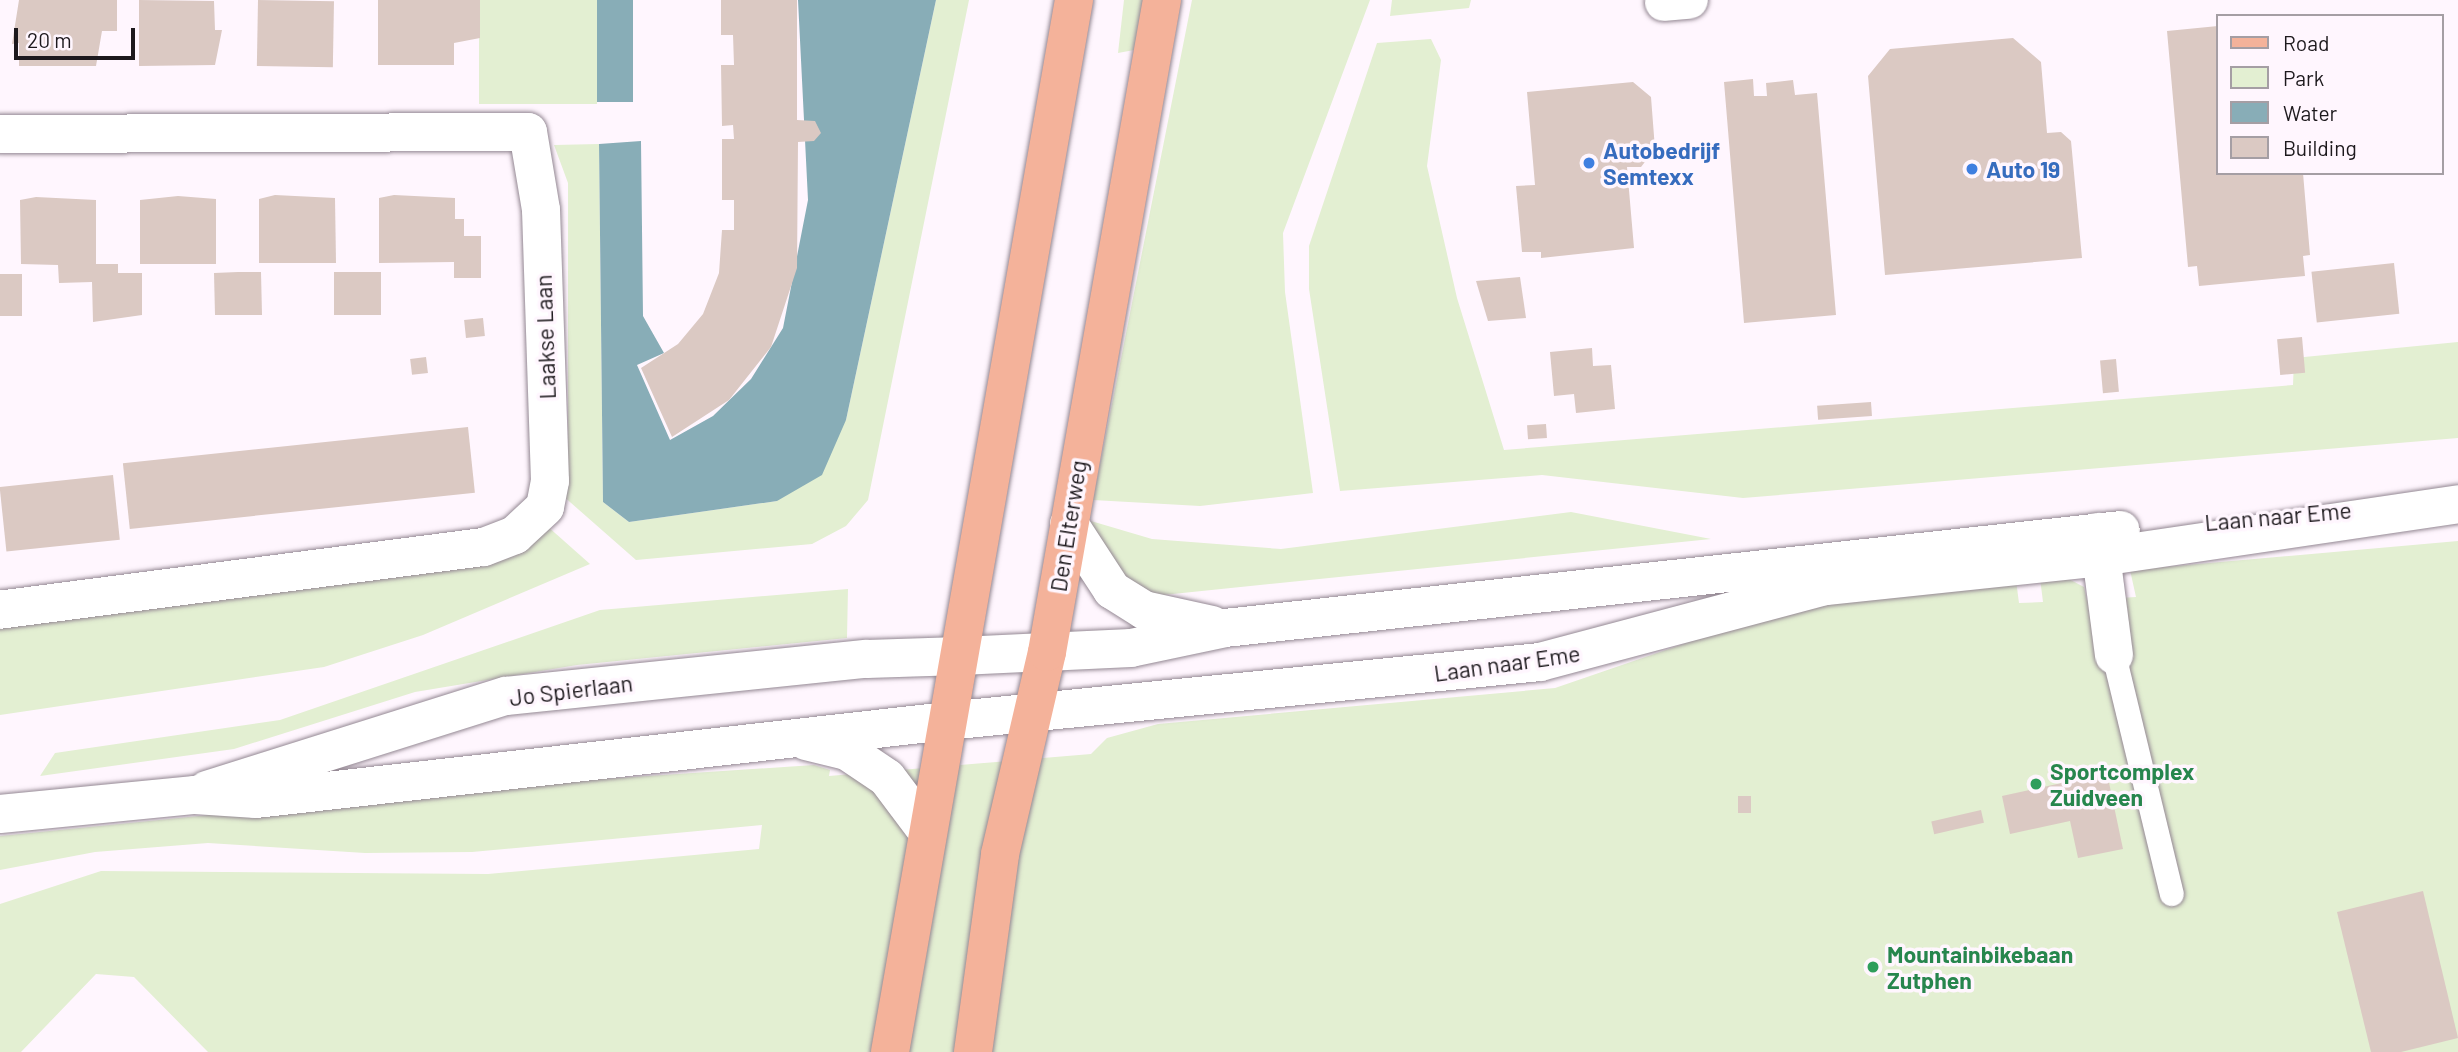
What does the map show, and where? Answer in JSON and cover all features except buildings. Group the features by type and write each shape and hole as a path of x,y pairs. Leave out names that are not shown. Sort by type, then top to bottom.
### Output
{"main road":[{"path":"890,1052 926,830 960,656 1074,0"},
{"name":"Den Elterweg","path":"974,1052 1000,854 1046,652 1162,0"}],"street":[{"name":"Laakse Laan","path":"0,134 528,132 541,210 550,481 545,507 515,535 483,547 0,611"},
{"name":"Laan naar Eme","path":"947,721 1540,662 1826,586 2099,545 2458,501"},
{"name":"Laan naar Eme","path":"1069,524 1112,590 1144,610 1225,628"},
{"name":"Laan naar Eme","path":"960,656 1131,649 1225,628 2099,545"},
{"path":"2099,545 2114,655"},
{"name":"Jo Spierlaan","path":"195,795 506,696 867,659 960,656"},
{"name":"Jo Spierlaan","path":"0,814 195,795 256,799 783,735 947,721"},
{"name":"Jo Spierlaan","path":"783,735 847,751 887,778 926,830"}],"lane":[{"path":"2114,655 2172,894"}],"green space":[{"path":"479,0 597,0 597,104 479,104"},
{"path":"936,0 969,0 868,500 846,526 812,544 636,560 562,495 568,476 568,183 554,145 599,144 603,502 629,522 777,501 846,420"},
{"path":"1124,0 1143,0 1134,50 1118,53"},
{"path":"1192,0 1370,0 1283,233 1285,292 1313,493 1200,506 1093,500"},
{"path":"1392,0 1471,0 1469,8 1390,16"},
{"path":"1431,39 1441,60 1427,166 1457,298 1504,450 2293,385 2294,358 2458,342 2458,438 1743,498 1542,475 1340,491 1309,289 1309,246 1377,43"},
{"path":"1571,512 1711,539 1163,595 1135,594 1094,540 1091,521 1152,539 1281,549"},
{"path":"546,525 590,564 423,635 324,667 0,715 0,627"},
{"path":"2458,541 2458,1052 208,1052 134,977 96,974 21,1052 0,1052 0,904 101,871 488,874 759,849 762,825 472,852 365,853 208,843 95,852 0,870 0,836 495,786 814,765 830,770 829,776 1091,754 1107,738 1158,724 1555,688 1794,606 2016,580 2019,603 2043,602 2040,578 2063,576 2084,587 2087,600 2136,597 2130,570"},
{"path":"848,589 847,638 577,665 415,692 234,749 40,776 55,753 280,720 600,610"}],"water":[{"path":"597,0 633,0 633,102 597,102"},
{"path":"798,0 936,0 846,420 822,475 777,501 629,522 603,502 599,144 641,141 643,316 664,353 637,365 670,440 713,416 751,379 783,328 808,200"}],"place":[{"name":"Autobedrijf Semtexx","path":"1589,163"},
{"name":"Auto 19","path":"1972,169"},
{"name":"Sportcomplex Zuidveen","path":"2036,784"},
{"name":"Mountainbikebaan Zutphen","path":"1873,967"}]}
